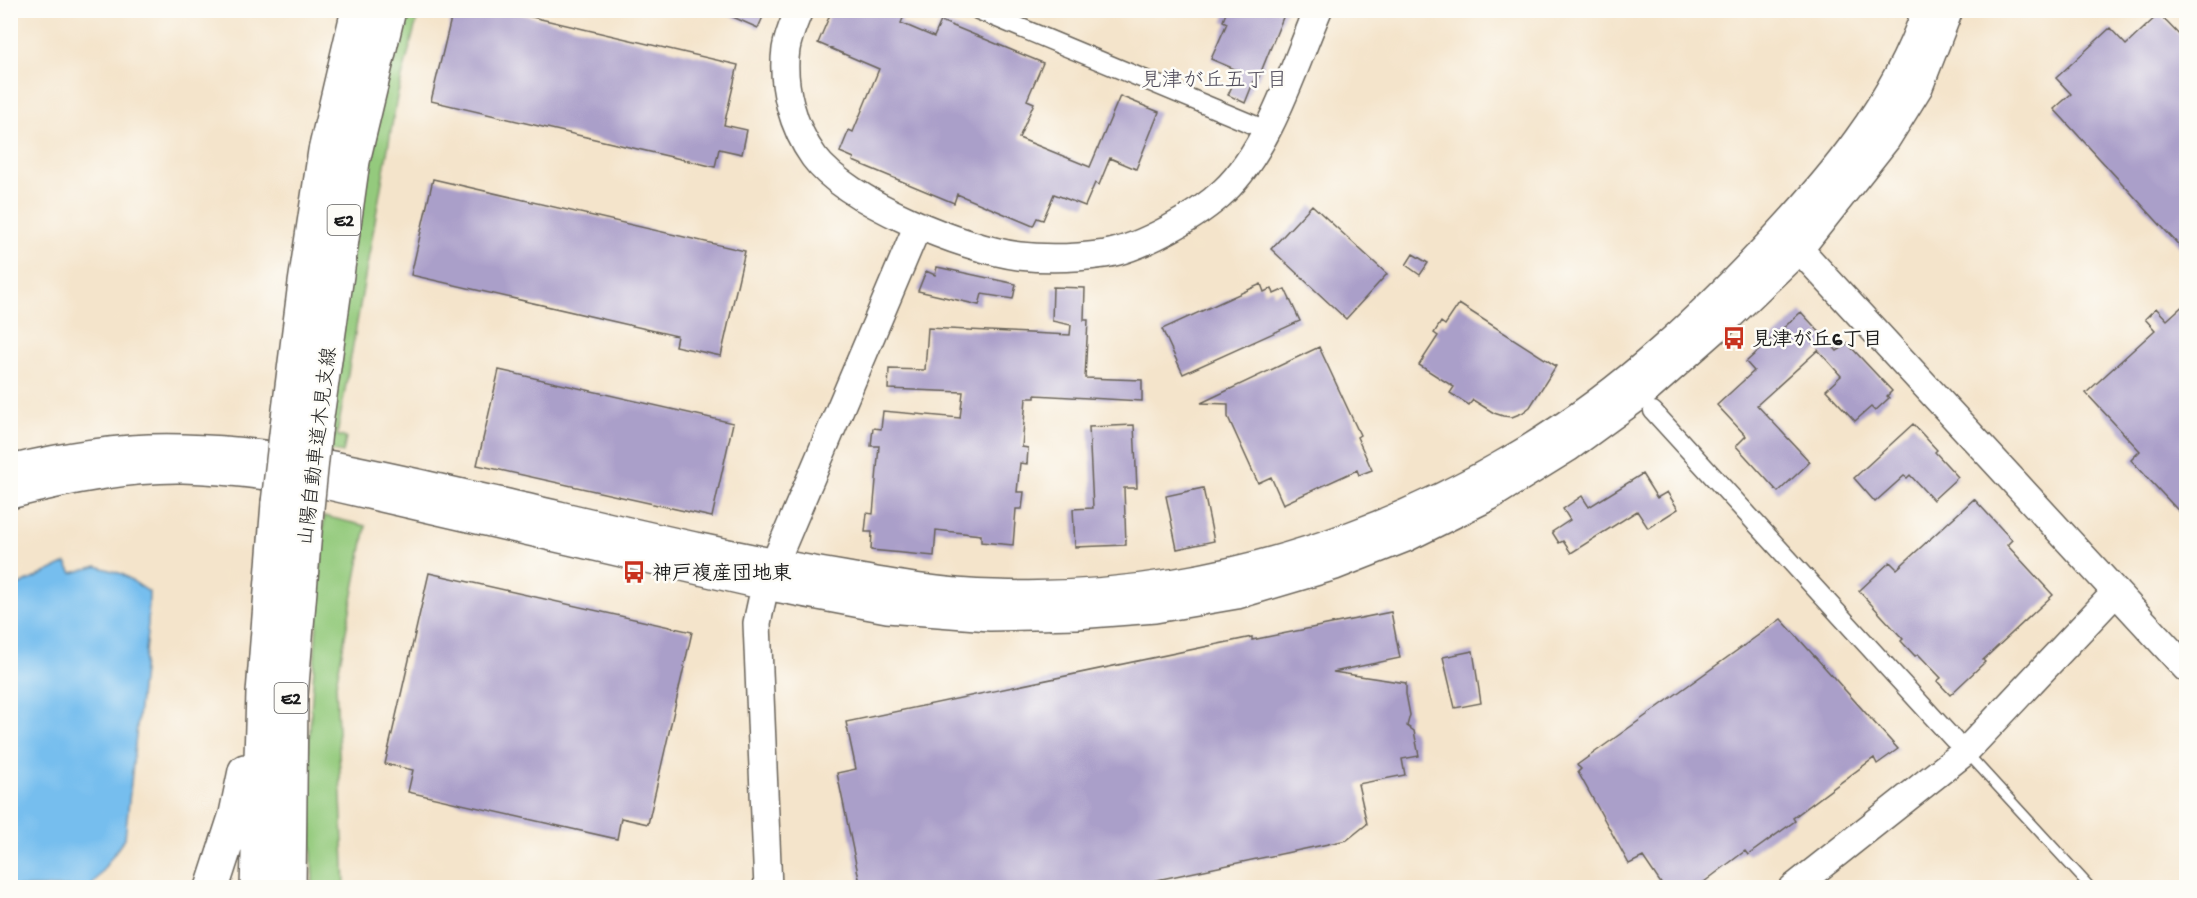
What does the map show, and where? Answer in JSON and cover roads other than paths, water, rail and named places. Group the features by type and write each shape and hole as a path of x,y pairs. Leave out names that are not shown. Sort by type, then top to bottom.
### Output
{"highway":[{"name":"山陽自動車道木見支線","path":"301,429 305,283 325,151 358,10"},
{"name":"山陽自動車道木見支線","path":"257,888 263,693 292,506 301,429 353,161 389,10"},
{"name":"山陽自動車道木見支線","path":"290,881 292,506"},
{"path":"212,888 236,814 263,693"}],"street":[{"path":"799,10 786,50 786,88 797,125 814,157 840,184 872,203 918,225 967,243 1018,256 1058,258 1107,254 1145,240 1185,220 1225,190 1253,155 1266,130 1318,10"},
{"path":"978,10 1266,130"},
{"path":"1790,240 1818,192 1868,125 1900,74 1926,10"},
{"path":"10,495 61,482 115,474 181,469 255,473 325,485 770,575 983,593 1076,593 1154,585 1234,571 1328,545 1396,518 1482,477 1558,430 1630,377 1707,308 1790,240 1886,140 1919,87 1949,10"},
{"path":"768,888 757,623 770,575 918,225"},
{"path":"1790,240 2187,668"},
{"path":"1653,411 1960,746"},
{"path":"10,469 56,458 114,450 181,448 254,453 334,464 770,575"},
{"path":"1793,888 1960,746 2116,592"}],"lane":[{"path":"1960,746 2091,888"}],"water":[{"path":"66,563 72,573 97,566 122,574 149,592 148,624 125,838 91,887 11,887 11,589"}],"place":[{"name":"見津が丘6丁目","path":"1734,338"},
{"name":"神戸複産団地東","path":"634,572"}],"district":[{"name":"見津が丘五丁目","path":"1214,79"}]}
